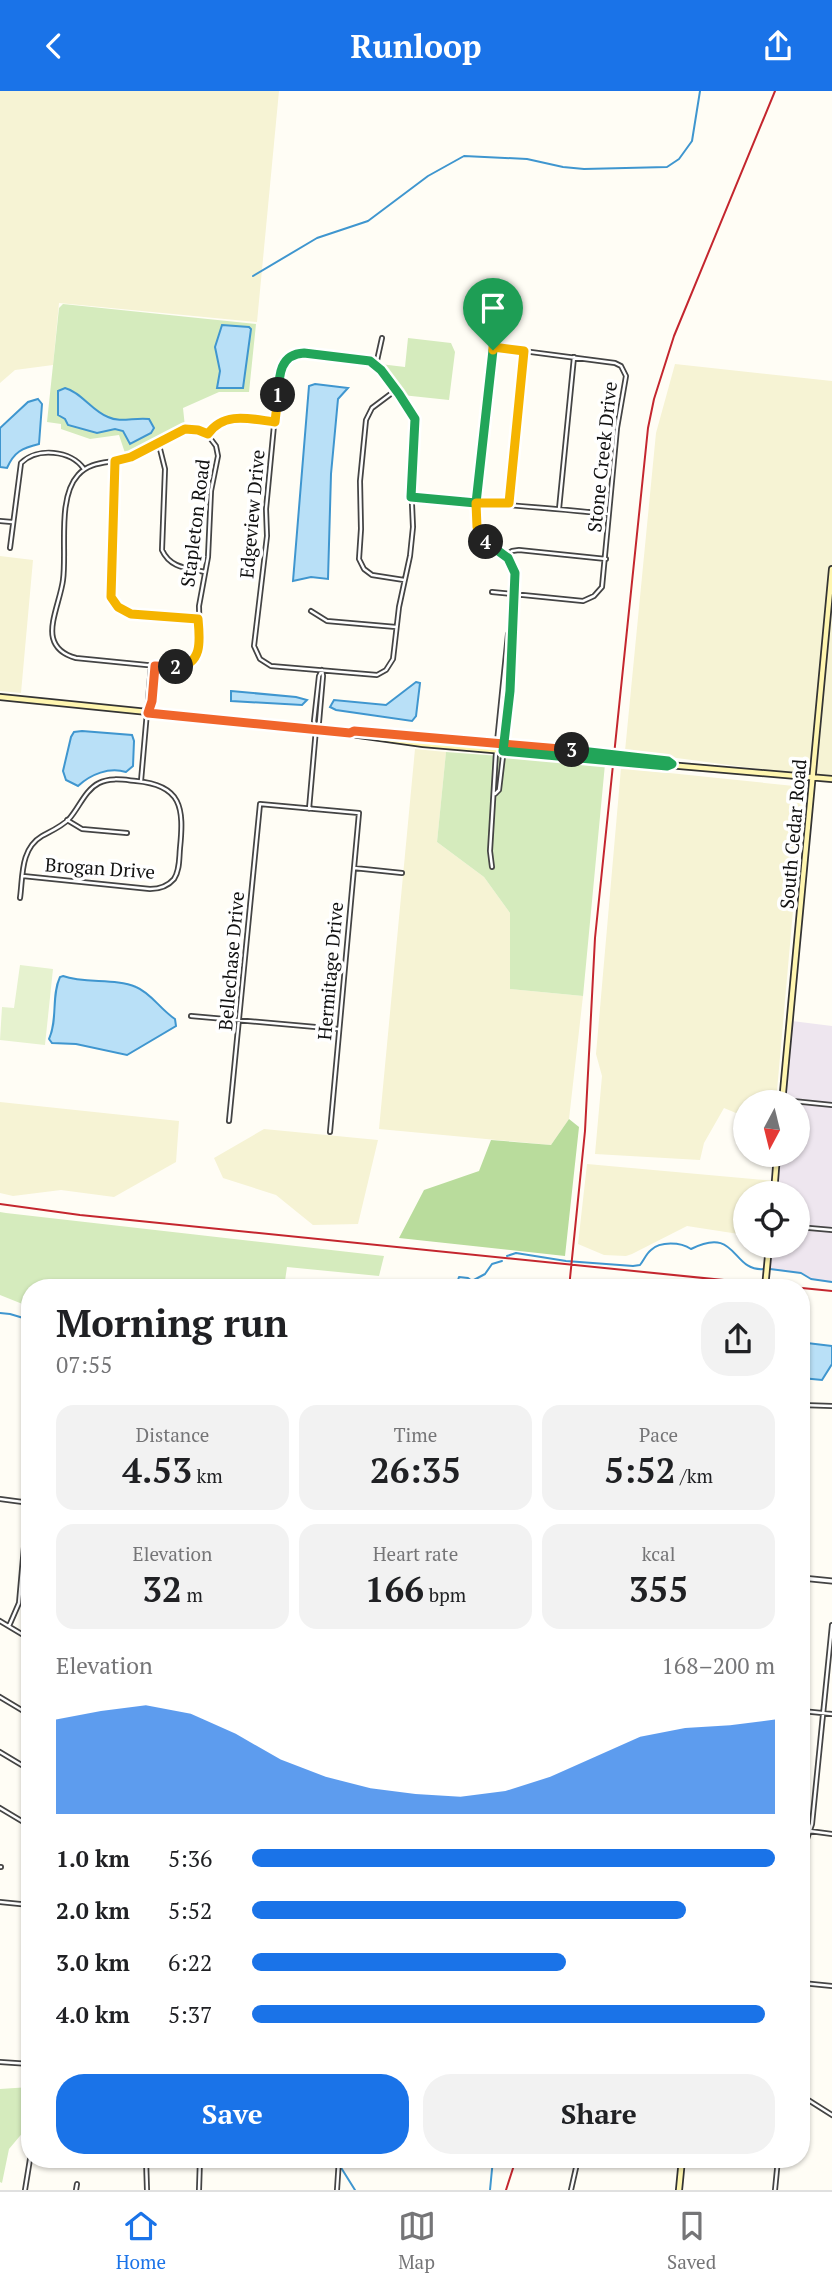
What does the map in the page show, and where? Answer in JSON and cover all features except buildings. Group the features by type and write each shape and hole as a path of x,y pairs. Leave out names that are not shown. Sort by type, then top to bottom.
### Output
{"main road":[{"name":"South Cedar Road","path":"783,1090 832,569"},
{"path":"0,697 503,751 832,779"},
{"path":"350,733 354,731 497,743 668,761 672,764"},
{"path":"766,1279 768,1258"},
{"path":"679,2190 681,2168"}],"street":[{"path":"495,794 499,790 510,697 515,573 505,556 480,534 476,522 476,503 498,298"},
{"path":"311,611 327,621 396,627 412,544 411,497 415,419 376,365 382,338"},
{"name":"Stone Creek Drive","path":"493,347 615,363 621,366 626,376 618,419 604,582 594,596 583,601 514,595"},
{"path":"509,503 524,351"},
{"name":"Edgeview Drive","path":"376,365 358,359 304,353 290,356 280,369 267,535 254,646 257,656 267,664 369,675 383,672 393,659 396,627"},
{"path":"559,509 574,357"},
{"path":"396,390 372,408 366,420 360,481 359,559 364,569 372,575 404,580"},
{"path":"20,898 24,858 37,839 68,820 89,790 99,783 118,779 141,781 153,665 70,656 58,649 54,641 53,627 64,571 67,499 72,484 84,469 99,463 131,457 185,429 208,434 217,423 230,418 275,422"},
{"name":"Stapleton Road","path":"153,665 177,668 194,661 200,649 198,619 210,537 211,491 218,456 216,446 208,434"},
{"path":"158,443 165,469 160,543 163,553 174,564 205,572"},
{"path":"10,548 20,463 27,456 37,453 65,456 76,460 84,469"},
{"path":"115,461 110,588 113,600 118,607 131,614 198,619"},
{"path":"411,497 509,503 608,514"},
{"path":"0,521 12,522"},
{"path":"505,556 519,550 606,559"},
{"path":"492,592 514,595"},
{"path":"492,867 496,750 508,634 511,629"},
{"path":"309,809 316,729 314,721 322,670"},
{"path":"501,696 510,697"},
{"name":"Brogan Drive","path":"23,876 154,889 170,883 176,876 178,866 183,822 181,807 164,787 141,781"},
{"name":"Bellechase Drive","path":"229,1121 260,804 309,809"},
{"name":"Hermitage Drive","path":"309,809 359,813 330,1132"},
{"path":"68,820 82,829 127,833"},
{"path":"354,868 402,873"},
{"path":"191,1016 338,1029"},
{"path":"810,1103 832,1105"},
{"path":"810,1228 832,1230"},
{"path":"810,1405 832,1406"},
{"path":"0,1499 21,1501"},
{"path":"810,1579 832,1581"},
{"path":"9,1626 19,1603 21,1583"},
{"path":"0,1621 21,1633"},
{"path":"810,1823 832,1625"},
{"path":"0,1697 21,1710"},
{"path":"810,1712 832,1714"},
{"path":"0,1752 21,1765"},
{"path":"0,1808 21,1821"},
{"path":"810,1831 832,1833"},
{"path":"0,1902 21,1904"},
{"path":"810,1984 832,1986"},
{"path":"0,2062 21,2063"},
{"path":"810,2101 832,2115"},
{"path":"25,2190 29,2168"},
{"path":"146,2168 147,2190"},
{"path":"199,2190 200,2168"},
{"path":"337,2190 338,2168"},
{"path":"571,2190 576,2168"},
{"path":"775,2190 777,2168"},
{"path":"76,2190 77,2183"}],"shaded area":[{"path":"0,91 279,91 257,322 59,303 53,365 15,370 0,383"},
{"path":"675,364 832,381 832,779 625,751 656,433"},
{"path":"0,556 33,560 21,693 0,691"},
{"path":"415,749 446,752 437,842 484,877 510,913 510,989 583,996 569,1119 551,1145 379,1129"},
{"path":"621,768 804,787 777,1090 733,1090 733,1112 724,1108 704,1143 700,1160 595,1154 602,1076 596,1054"},
{"path":"792,1021 832,1026 830,1283 811,1279 801,1273 770,1269 771,1258 810,1258 810,1181 777,1181 779,1167 810,1167 810,1090 785,1090"},
{"path":"0,1102 179,1121 176,1162 114,1197 61,1190 13,1196 0,1193"},
{"path":"264,1129 378,1140 358,1224 313,1225 276,1195 223,1178 214,1158"},
{"path":"587,1164 776,1181 733,1181 733,1233 687,1226 626,1256 604,1255 578,1244"}],"green space":[{"path":"63,304 256,324 249,392 219,392 183,408 185,427 126,456 119,435 90,439 61,429 61,424 47,422 59,308"},
{"path":"408,338 451,343 455,352 449,400 402,395 380,365 405,367"},
{"path":"446,752 605,764 583,996 510,989 510,913 484,877 437,842"},
{"path":"20,965 53,969 45,1045 0,1040 2,1007 14,1008"},
{"path":"569,1119 579,1127 565,1256 399,1238 424,1190 479,1171 491,1140 551,1145"},
{"path":"0,1212 384,1256 379,1276 287,1267 285,1279 21,1279 21,1303 0,1295"},
{"path":"21,2088 21,2135 9,2149 2,2183 0,2182 0,2089"}],"water":[{"path":"222,325 251,329 243,388 217,388 220,371 215,347"},
{"path":"315,384 348,388 338,399 331,474 328,579 311,577 293,581 309,386"},
{"path":"65,388 108,417 118,420 149,419 154,428 151,433 130,444 123,431 115,429 97,433 68,425 65,419 58,415 58,391"},
{"path":"38,399 42,404 39,444 19,451 7,468 0,467 0,428 28,402"},
{"path":"416,682 420,683 416,716 412,721 330,707 334,700 386,705"},
{"path":"231,691 307,700 302,705 231,701"},
{"path":"74,732 132,735 133,766 126,772 113,770 100,773 78,786 66,780 63,771 71,737"},
{"path":"63,976 136,987 175,1019 176,1026 127,1055 76,1044 52,1043 49,1039 57,984"},
{"path":"810,1343 832,1346 832,1364 822,1380 810,1379"}],"waterway":[{"path":"253,276 317,238 368,221 428,176 464,156 527,159 584,169 667,167 679,159 692,141 700,91"},
{"path":"507,1256 516,1253 566,1261 633,1266 640,1265 649,1252 660,1245 676,1244 691,1249 718,1242 733,1251 745,1264 764,1269"},
{"path":"476,1279 485,1274 492,1264 502,1261"},
{"path":"770,1269 801,1273 811,1279 832,1282"},
{"path":"458,1279 469,1279"},
{"path":"0,1313 21,1317"},
{"path":"341,2168 355,2190"},
{"path":"490,2190 492,2168"}],"railway":[{"path":"570,1279 585,1131 595,938 648,428 654,399 674,336 775,91"},
{"path":"0,1204 80,1215 713,1279"},
{"path":"810,1289 832,1291"},
{"path":"506,2190 513,2168"}],"route":[{"path":"493,350 476,503 411,497 415,419 381,370 370,361 358,359 294,354 280,369 275,422 225,419 208,434 185,429 149,449 115,461 111,597 126,613 198,619 200,649 194,661 177,668 155,666 152,701 148,713 350,733 354,731 425,736 505,744 576,751 668,761 672,764 667,766 503,751 505,744 510,691 515,573 508,558 491,547 480,534 475,513 476,503 509,503 524,351 493,347 493,350"}]}
